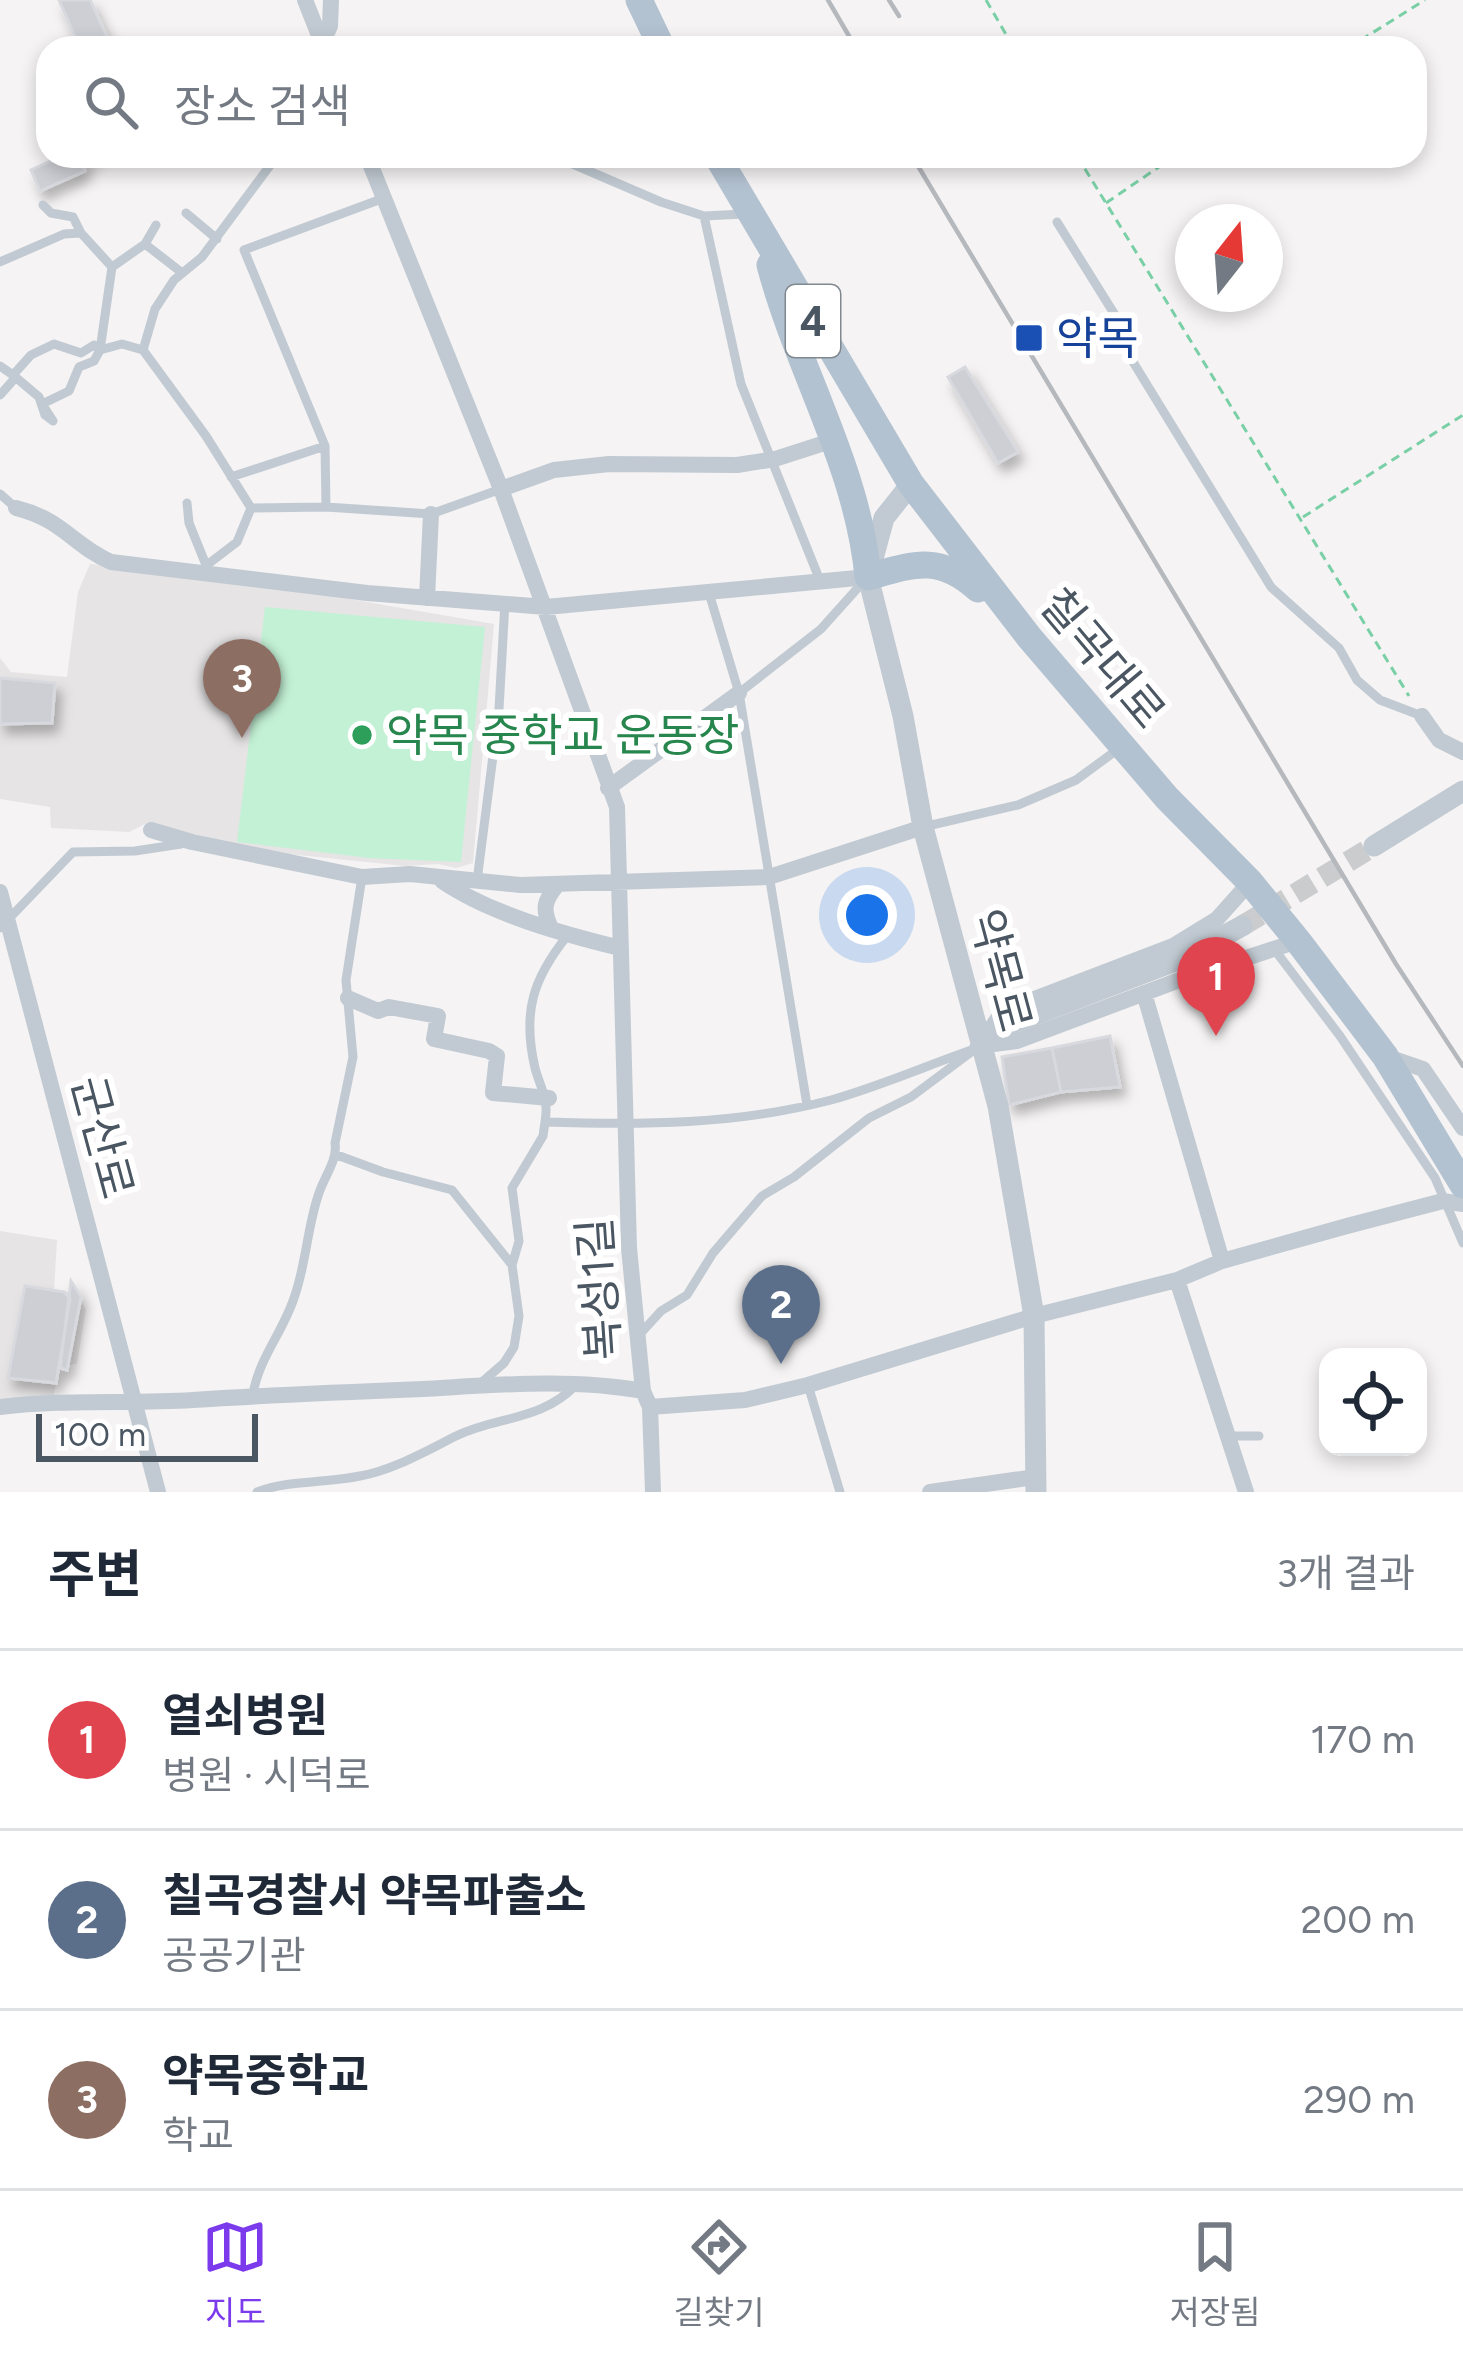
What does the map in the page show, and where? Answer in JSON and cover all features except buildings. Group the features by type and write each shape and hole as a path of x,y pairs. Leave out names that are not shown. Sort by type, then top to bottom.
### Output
{"main road":[{"path":"639,0 656,36"},
{"name":"칠곡대로","path":"724,168 910,484 1122,746 1250,882 1286,945 1385,1056 1453,1193"},
{"path":"756,224 800,364 834,440 865,546 868,577 933,563 952,568 1030,637"}],"street":[{"path":"305,0 319,36"},
{"path":"326,36 332,0"},
{"name":"복성1길","path":"372,168 501,490 617,807 629,1248 653,1492"},
{"path":"501,490 554,470 737,465 775,459 834,440"},
{"name":"약목로","path":"910,484 884,518 868,577 903,716 922,827 998,1106 1034,1316 1035,1484"},
{"path":"8,507 44,515 111,562 427,598 545,607 868,577"},
{"path":"427,598 431,514"},
{"path":"608,788 739,693"},
{"path":"1422,716 1438,740 1463,752"},
{"path":"1374,846 1463,791"},
{"path":"152,830 362,877 410,874 557,885 770,878 922,827"},
{"path":"436,877 463,895 568,935 620,948"},
{"path":"980,1047 1003,1011 1173,946 1217,920 1250,882"},
{"path":"550,926 544,913 546,899 557,885"},
{"name":"군산로","path":"0,892 4,924 158,1492"},
{"path":"980,1047 1013,1023 1184,958 1243,926"},
{"path":"980,1047 1017,1040 1286,945"},
{"path":"1144,993 1222,1261"},
{"path":"348,998 378,1011 389,1006 438,1016 434,1039 497,1057 493,1093 549,1098"},
{"path":"1385,1056 1424,1069 1463,1128"},
{"path":"0,1407 54,1400 576,1385 612,1385 646,1399 745,1400 1177,1280 1222,1261 1453,1193 1463,1204"},
{"path":"1177,1280 1246,1492"},
{"path":"930,1492 1035,1484"}],"lane":[{"path":"143,350 155,309 181,272 218,237 265,168"},
{"path":"582,168 704,216 756,224"},
{"path":"186,213 231,247 244,250 384,198"},
{"path":"43,206 51,213 73,217 112,267"},
{"path":"704,216 741,384 821,583"},
{"path":"1057,222 1115,315 1130,357 1271,586 1339,648 1357,680 1380,700 1422,716"},
{"path":"0,366 39,397 45,415 52,421 42,404 69,391 79,367 94,361 100,350 112,267 145,244 156,225"},
{"path":"0,262 64,234 81,233"},
{"path":"145,244 181,272"},
{"path":"244,250 325,446 326,508"},
{"path":"0,395 31,355 54,344 80,353 94,345 100,350"},
{"path":"100,350 122,344 143,350 251,508"},
{"path":"231,477 325,446"},
{"path":"251,508 431,514 501,490"},
{"path":"0,494 8,507"},
{"path":"187,503 202,569 237,542 251,508"},
{"path":"739,693 821,629 868,577"},
{"path":"709,593 739,693 807,1106"},
{"path":"477,881 497,728 505,602"},
{"path":"922,827 1018,805 1076,780 1122,746"},
{"path":"4,924 73,852 136,851 192,842"},
{"path":"253,1394 256,1374 297,1291 316,1201 337,1155 335,1143 353,1057 346,980 362,877"},
{"path":"479,1386 514,1347 519,1316 512,1264 519,1241 512,1188 543,1136 549,1098 531,1043 531,1003 541,968 568,935"},
{"path":"1286,945 1435,1178 1453,1193 1463,1243"},
{"path":"544,1122 715,1122 807,1106 980,1047"},
{"path":"637,1337 661,1312 687,1295 713,1253 762,1196 794,1178 869,1118 910,1097 980,1047"},
{"path":"337,1155 452,1190 512,1264"},
{"path":"257,1492 387,1468 456,1436 542,1411 560,1402 576,1385"},
{"path":"808,1385 840,1492"},
{"path":"1227,1436 1259,1436"}],"path":[{"path":"986,0 1007,36"},
{"path":"1367,36 1425,0"},
{"path":"1084,168 1422,716"},
{"path":"1105,204 1158,168"},
{"path":"1301,518 1463,416"}],"shaded area":[{"path":"90,564 315,593 494,624 473,863 456,868 405,866 269,852 147,823 129,832 51,828 50,807 0,799 0,658 11,672 67,677 78,592"},
{"path":"0,1231 57,1240 54,1290 77,1294 86,1309 77,1364 59,1366 53,1400 0,1406"}],"green space":[{"name":"약목 중학교 운동장","path":"265,607 485,627 461,862 369,858 237,842"}],"tunnel":[{"path":"1242,926 1374,846"}],"railway":[{"path":"828,0 849,36"},
{"path":"889,0 899,16"},
{"path":"919,168 1396,964 1463,1066"}],"place":[{"name":"약목","path":"1029,338"},
{"name":"약목 중학교 운동장","path":"362,735"},
{"name":"약목중학교","path":"242,738"},
{"name":"열쇠병원","path":"1216,1036"},
{"name":"칠곡경찰서 약목파출소","path":"781,1364"}]}
